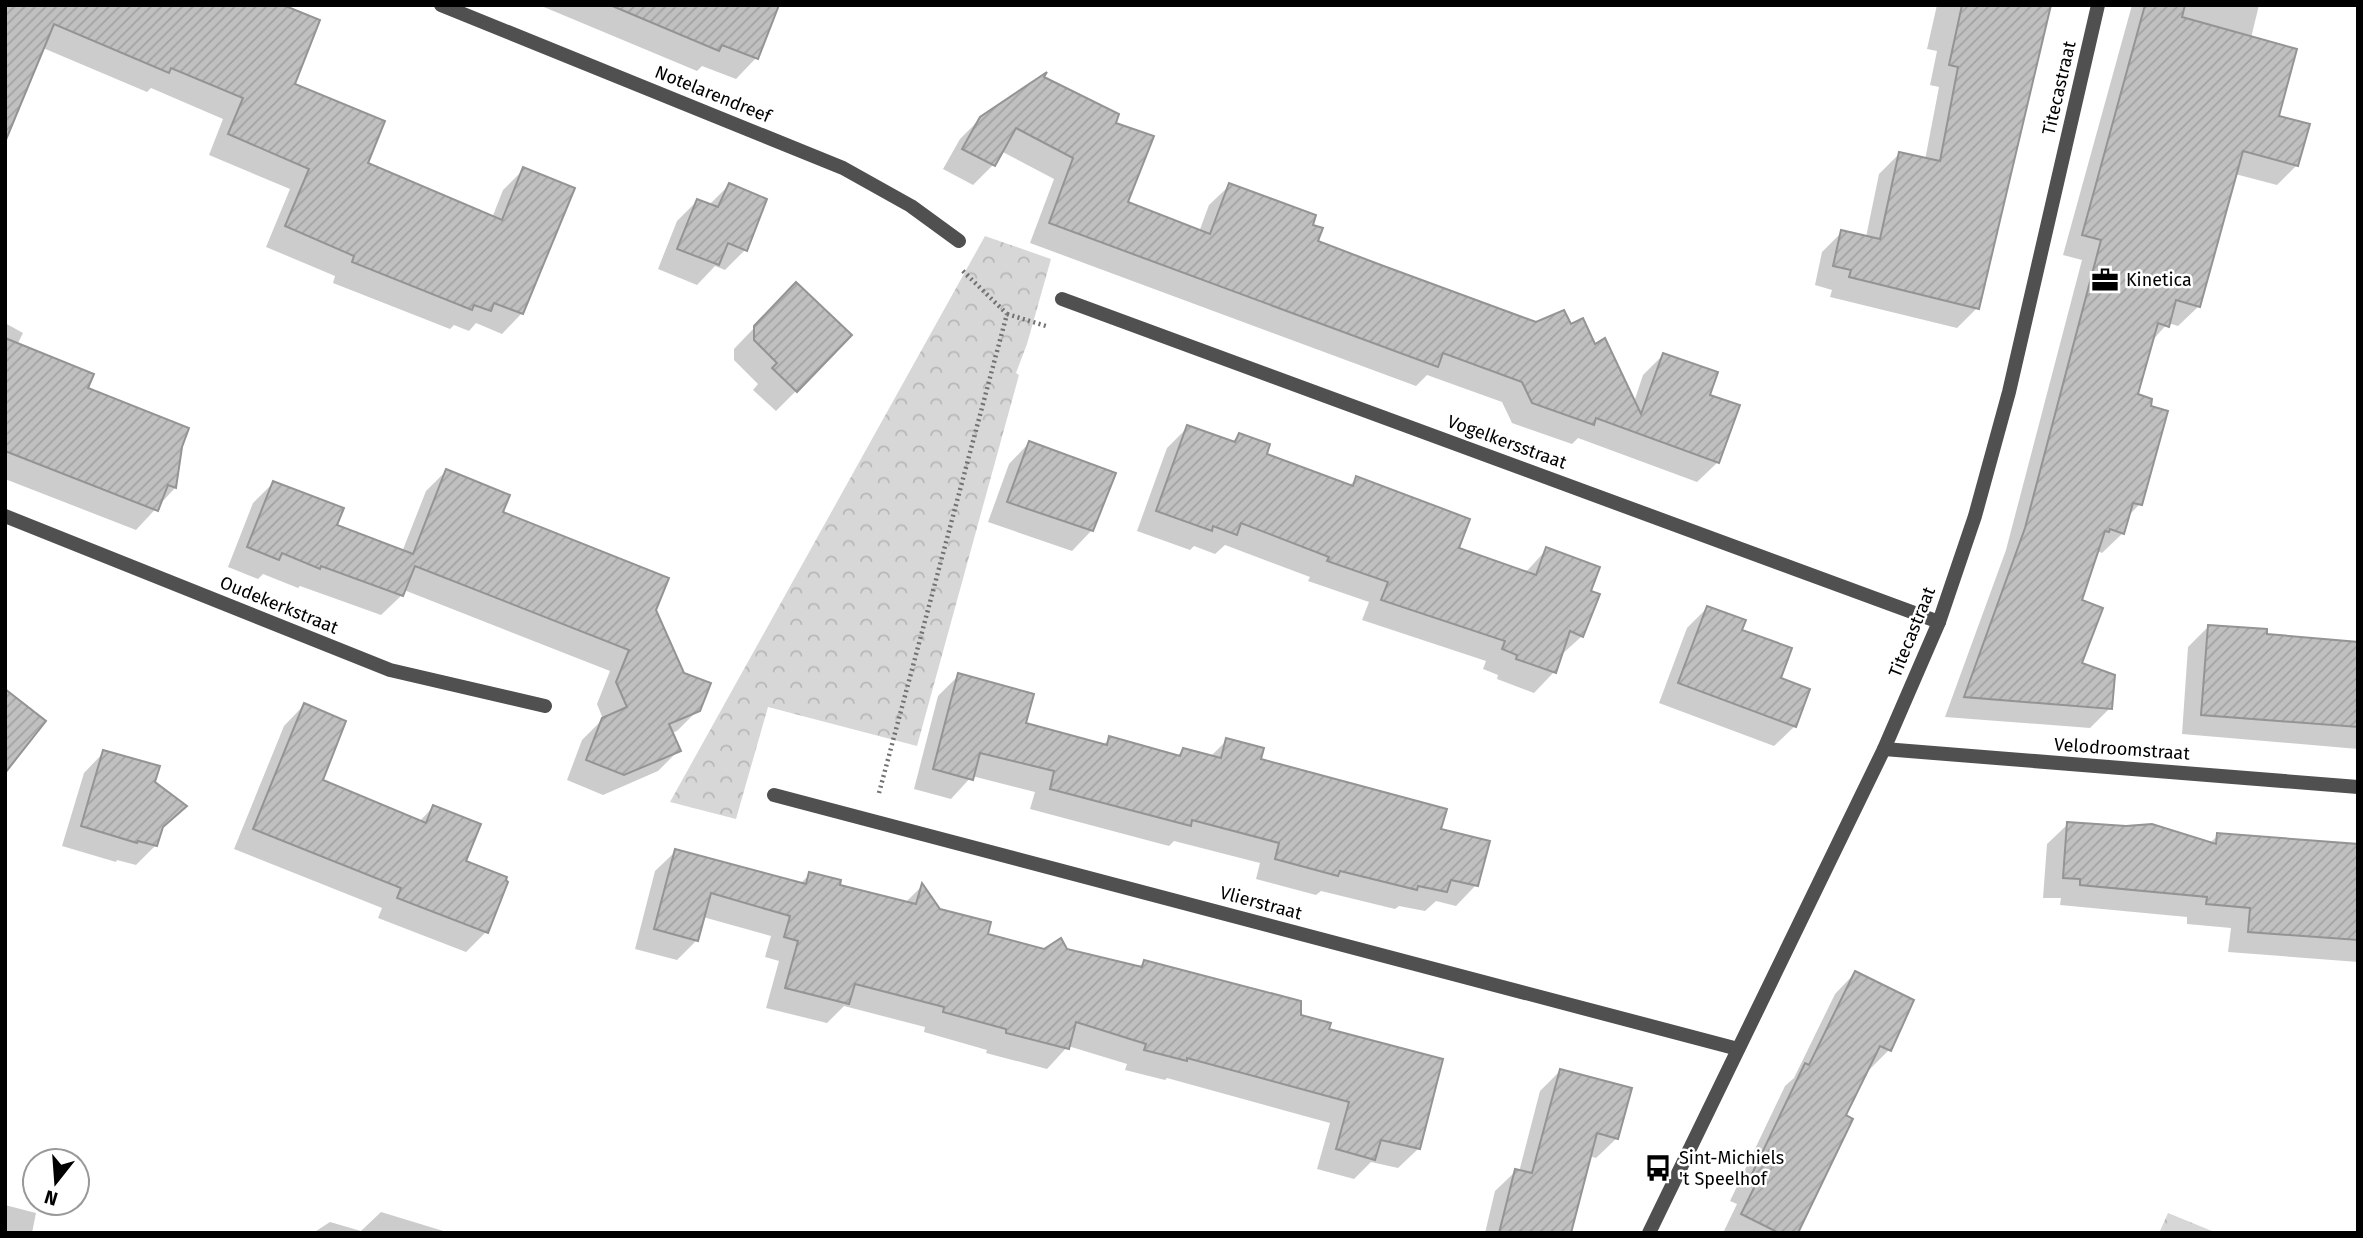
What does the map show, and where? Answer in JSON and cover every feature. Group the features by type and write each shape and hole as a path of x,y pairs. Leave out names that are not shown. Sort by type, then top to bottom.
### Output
{"street":[{"name":"Notelarendreef","path":"441,5 843,168 911,206 959,241"},
{"name":"Titecastraat","path":"1649,1233 1884,749 1939,622 1975,516 2009,393 2098,5"},
{"name":"Vogelkersstraat","path":"1062,299 1939,622"},
{"name":"Oudekerkstraat","path":"5,516 390,670 545,706"},
{"name":"Velodroomstraat","path":"1884,749 2358,787"},
{"name":"Vlierstraat","path":"774,795 1738,1049"}],"path":[{"path":"872,821 1007,314 952,261 959,241"}],"green space":[{"path":"985,236 1051,259 1016,373 1019,375 917,746 768,707 736,819 670,802"},
{"path":"2168,1213 2217,1233 2159,1233"}],"building":[{"path":"5,5 283,5 320,20 295,84 385,121 368,163 502,220 523,167 575,188 523,314 494,303 491,311 474,305 472,310 352,262 354,256 285,226 309,169 228,134 243,98 171,68 169,73 54,24 5,142"},
{"path":"610,5 779,5 758,59 722,45 719,51"},
{"path":"1962,5 2051,5 1979,309 1849,277 1851,270 1833,266 1841,230 1880,239 1899,152 1940,161 1958,67 1949,65"},
{"path":"2145,5 2185,5 2182,17 2297,49 2279,116 2310,124 2298,166 2243,151 2200,307 2176,300 2169,327 2158,323 2138,394 2152,399 2151,406 2168,411 2142,505 2133,503 2124,534 2110,529 2109,532 2105,531 2082,600 2103,608 2082,663 2115,675 2112,709 1964,697 2025,528 2101,240 2082,235"},
{"path":"1047,72 1044,77 1119,114 1116,123 1154,136 1128,202 1210,234 1229,183 1316,215 1313,225 1323,228 1318,241 1381,265 1536,322 1564,310 1571,324 1583,318 1595,344 1605,338 1641,414 1663,353 1718,372 1710,395 1740,405 1719,463 1596,418 1594,425 1532,403 1522,382 1443,353 1438,367 1049,223 1073,158 1016,128 995,166 962,149 980,117"},
{"path":"729,183 767,199 747,251 728,243 719,265 677,249 697,199 718,207"},
{"path":"796,282 852,335 797,392 772,368 777,363 754,340 754,326"},
{"path":"5,338 94,374 88,388 189,428 182,447 176,488 168,485 158,511 5,451"},
{"path":"1187,425 1235,442 1239,433 1270,444 1267,454 1353,486 1356,476 1470,519 1459,548 1536,575 1546,547 1600,567 1591,591 1600,594 1583,637 1570,631 1556,673 1516,659 1517,655 1502,649 1505,641 1381,600 1388,582 1327,561 1329,557 1241,523 1237,535 1213,526 1212,531 1156,511"},
{"path":"1029,441 1116,473 1093,531 1007,502"},
{"path":"446,469 510,495 503,512 669,578 656,610 684,673 711,683 700,711 669,724 681,751 624,775 586,760 602,718 627,707 616,682 629,650 415,566 403,596 321,566 320,569 282,553 279,560 247,547 273,481 344,508 337,525 413,554"},
{"path":"1707,606 1746,620 1742,630 1792,648 1781,678 1810,689 1796,727 1678,683"},
{"path":"2208,625 2267,629 2267,634 2358,642 2358,727 2201,715"},
{"path":"958,673 1034,694 1026,723 1107,745 1109,736 1180,756 1183,748 1221,758 1226,738 1264,748 1261,759 1447,809 1441,829 1490,841 1478,886 1451,880 1447,892 1418,886 1417,890 1340,871 1338,876 1275,859 1279,843 1192,820 1191,826 1050,789 1054,771 980,753 973,780 933,769"},
{"path":"5,689 46,721 5,773"},
{"path":"304,703 346,721 323,780 426,823 433,805 481,824 466,861 507,877 508,882 488,933 397,898 401,888 253,829"},
{"path":"103,750 160,766 155,782 187,806 163,827 157,846 138,841 137,843 81,826"},
{"path":"2067,822 2126,826 2152,824 2216,844 2217,833 2358,844 2358,940 2248,932 2250,908 2206,904 2207,897 2080,885 2080,879 2063,878"},
{"path":"675,849 806,884 809,872 841,880 840,885 916,904 922,883 940,909 991,922 988,934 1044,949 1061,938 1067,949 1142,967 1144,960 1301,1001 1301,1015 1331,1023 1329,1029 1443,1059 1420,1149 1381,1140 1375,1160 1336,1149 1349,1102 1187,1058 1187,1061 1144,1050 1146,1044 1076,1022 1069,1049 1006,1033 1006,1029 943,1012 944,1007 855,984 849,1004 785,988 798,941 784,937 790,916 711,893 698,941 654,929"},
{"path":"1855,971 1914,1000 1891,1051 1880,1046 1846,1115 1853,1119 1798,1233 1779,1233 1741,1214 1756,1184 1749,1180 1805,1063 1809,1065"},
{"path":"1560,1069 1632,1088 1618,1139 1597,1133 1571,1233 1499,1233 1515,1169 1532,1173"}],"place":[{"name":"Kinetica","path":"2105,280"},
{"name":"Sint-Michiels 't Speelhof","path":"1658,1168"}]}
